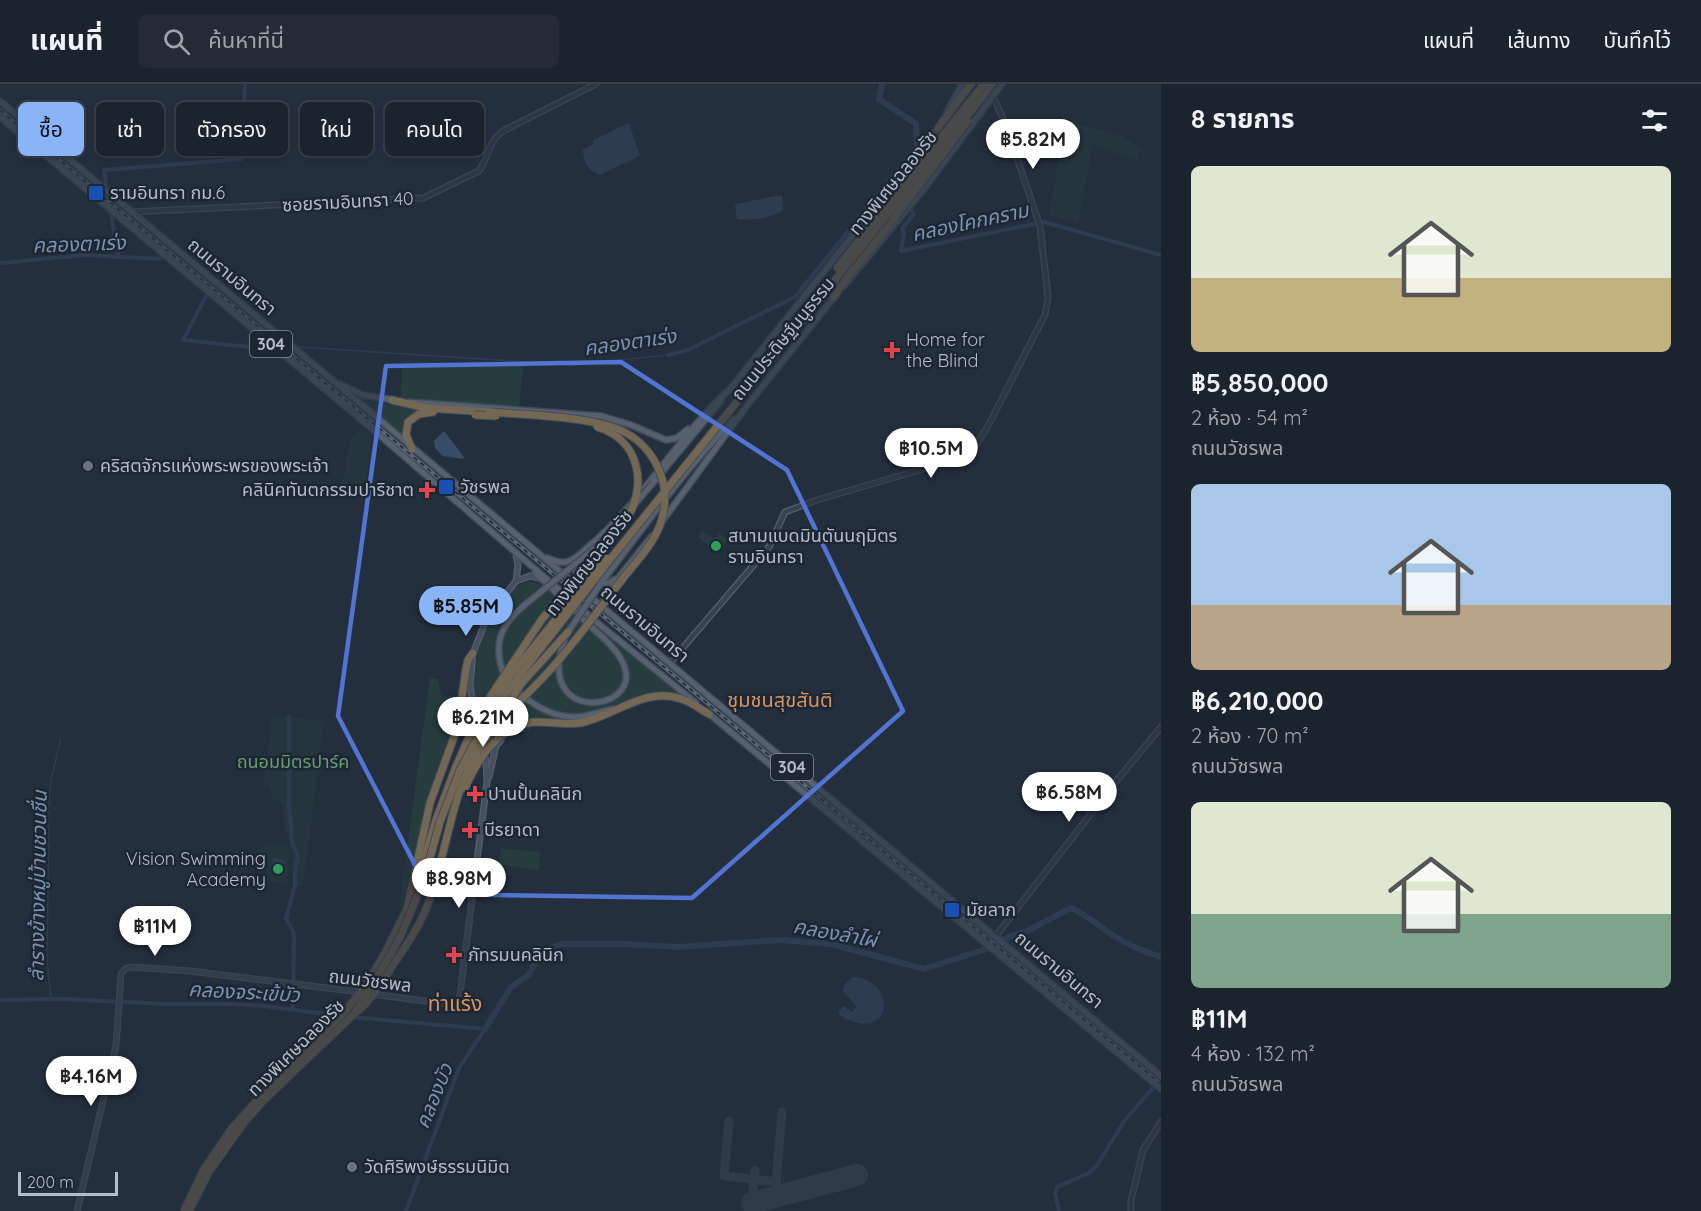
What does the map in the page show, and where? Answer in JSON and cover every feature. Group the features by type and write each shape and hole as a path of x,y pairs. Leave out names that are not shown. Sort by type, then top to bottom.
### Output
{"highway":[{"path":"938,128 971,84"},
{"name":"ทางพิเศษฉลองรัช","path":"184,1211 204,1169 233,1127 338,1020 369,980 407,909 455,769 470,737 510,676 984,84"},
{"name":"ทางพิเศษฉลองรัช","path":"189,1211 209,1172 243,1124 263,1101 354,1014 401,935 424,880 460,770 487,720 623,544 992,84"},
{"path":"834,297 978,107 983,96"},
{"path":"392,400 426,408 490,410 594,423 623,431 639,441 656,461 664,489 660,525 638,560 566,652 490,734"},
{"path":"412,449 405,431 408,422 414,416 430,412 475,415 580,424 602,429 614,435 629,452 636,468 637,496 630,514 537,627 499,681 476,720 470,737"},
{"path":"354,1014 365,1005 383,981 424,915 462,785 479,750 521,684 568,632"},
{"path":"407,909 427,815 458,726 468,660 473,653"},
{"path":"451,822 466,786 488,748 507,730 533,722 564,724 582,722 652,697 669,696 688,702 709,714"}],"main road":[{"name":"ถนนประดิษฐ์มนูธรรม","path":"578,556 618,517 708,409 731,388 938,128 962,84"},
{"name":"ถนนประดิษฐ์มนูธรรม","path":"613,617 604,602 619,576 653,535 746,407 909,208 1002,84"},
{"name":"ถนนรามอินทรา","path":"0,101 1161,1076"},
{"name":"ถนนรามอินทรา","path":"0,117 907,880 1161,1089"},
{"path":"902,174 913,169 920,170 924,176 924,189"},
{"path":"120,217 131,212"},
{"path":"324,374 363,395 392,400"},
{"path":"621,707 573,717 559,715 534,704 506,680 500,666 499,641 505,626 515,613 600,544 731,388"},
{"path":"488,528 516,556 543,580 609,643 622,660 626,672 624,685 616,696 606,702 596,703 578,699 560,681 558,659 568,632 601,583 666,497 710,444 746,407"},
{"path":"490,410 608,418 660,438 672,440 682,434 708,409"},
{"path":"370,427 377,419"},
{"path":"540,555 562,562 578,556"},
{"path":"516,556 518,565 516,581 530,576 543,580"},
{"path":"578,556 574,565 575,571 589,585 604,585 619,576"},
{"name":"ถนนวัชรพล","path":"77,1211 115,1054 123,971 131,967 190,971 454,1005 457,1003 487,782 484,749 470,698 473,653 487,618 516,581"},
{"path":"487,782 496,746 506,735 497,732 496,729 516,714 519,704 515,690"},
{"path":"477,728 500,725"},
{"path":"907,880 915,870"},
{"path":"1031,982 1039,974"}],"street":[{"name":"ซอยรามอินทรา 40","path":"131,212 423,198 479,171 485,164 497,135 596,84"},
{"path":"669,664 769,548 785,512 962,456 972,449 1002,400 1045,315 1048,289 1039,220 993,96"},
{"path":"997,938 1118,779 1161,727"},
{"path":"1131,1211 1131,1201 1143,1150 1161,1122"}],"highlighted area":[{"path":"621,362 787,470 903,711 692,898 430,894 338,716 386,366"}],"green space":[{"path":"1060,119 1121,136 1141,148 1137,161 1093,145 1078,224 1049,215 1062,142"},
{"path":"402,360 523,366 519,408 401,398"},
{"path":"361,400 418,410 406,419 402,433 399,433"},
{"path":"362,428 371,436 365,496 341,491 350,439"},
{"name":"สนามแบดมินตันนฤมิตร รามอินทรา","path":"703,531 714,539 720,533 728,540 717,553 698,537"},
{"path":"528,581 540,584 687,697 666,693 646,695 606,708 584,720 530,721 530,731 503,735 499,730 518,716 520,699 506,718 496,721 482,720 474,688 476,660 481,643 496,611 517,587"},
{"path":"430,678 438,679 441,695 461,699 408,889 403,904 399,908"},
{"name":"ถนอมมิตรปาร์ค","path":"272,715 324,721 303,887 292,885 293,858 285,832 283,806 273,798 268,785 264,785"},
{"name":"Vision Swimming Academy","path":"275,843 286,844 290,851 286,884 266,881 268,861 257,859 258,847"},
{"path":"501,848 540,852 539,871 499,864"}],"water":[{"path":"629,123 640,156 600,175 592,171 585,162 583,149 593,144 593,140"},
{"path":"782,195 783,210 779,213 749,220 737,219 735,204"},
{"path":"444,431 464,457 463,459 443,456 435,448 434,441"},
{"path":"273,858 285,860 283,875 272,874"},
{"path":"852,977 867,980 877,988 883,998 884,1008 880,1017 871,1023 858,1023 839,1015 843,1006 852,1012 857,1007 843,990"}],"waterway":[{"path":"106,184 104,170 242,159 245,84"},
{"path":"882,84 879,99 916,124 917,146"},
{"name":"คลองตาเร่ง","path":"668,355 688,350 795,297 917,146"},
{"name":"คลองโคกคราม","path":"890,179 900,192"},
{"name":"คลองโคกคราม","path":"909,206 914,214 902,229 904,233 901,251 1044,222 1161,255"},
{"path":"111,213 118,255"},
{"name":"คลองตาเร่ง","path":"0,263 85,255 160,259"},
{"name":"คลองตาเร่ง","path":"206,296 183,340 267,349"},
{"name":"คลองตาเร่ง","path":"298,347 573,365 668,355"},
{"path":"289,717 289,806 292,841 298,858 295,886 286,918 294,933 293,1009"},
{"name":"ลำรางข้างหมู่บ้านชวนชื่น","path":"51,999 47,960 49,799 61,738"},
{"name":"คลองลำไผ่","path":"485,1029 511,987 529,975 540,952 561,944 679,947 780,940 831,944 924,969 983,950 1027,931 1071,908 1125,942 1161,957"},
{"name":"คลองจระเข้บัว","path":"0,1000 63,999 166,1004 231,1004 340,1016"},
{"name":"คลองบัว","path":"351,1017 485,1029 459,1068 406,1211"},
{"path":"1059,1211 1055,1193 1057,1187 1089,1173 1097,1165 1125,1120 1153,1088"}],"taxiway":[{"path":"729,1121 724,1176 776,1182 782,1112"},
{"path":"752,1203 755,1170"},
{"path":"776,1182 780,1195"}],"runway":[{"path":"752,1203 857,1175"}],"railway":[{"path":"0,110 1161,1084"}],"place":[{"name":"รามอินทรา กม.6","path":"96,193"},
{"name":"Home for the Blind","path":"892,350"},
{"name":"คริสตจักรแห่งพระพรของพระเจ้า","path":"88,466"},
{"name":"วัชรพล","path":"446,487"},
{"name":"คลินิคทันตกรรมปาริชาต","path":"427,490"},
{"name":"สนามแบดมินตันนฤมิตร รามอินทรา","path":"716,546"},
{"name":"ปานปั้นคลินิก","path":"475,794"},
{"name":"บีรยาดา","path":"470,830"},
{"name":"Vision Swimming Academy","path":"278,869"},
{"name":"มัยลาภ","path":"952,910"},
{"name":"ภัทรมนคลินิก","path":"454,955"},
{"name":"วัดศิริพงษ์ธรรมนิมิต","path":"352,1167"}],"district":[{"name":"ชุมชนสุขสันติ","path":"780,700"},
{"name":"ท่าแร้ง","path":"455,1004"}]}
